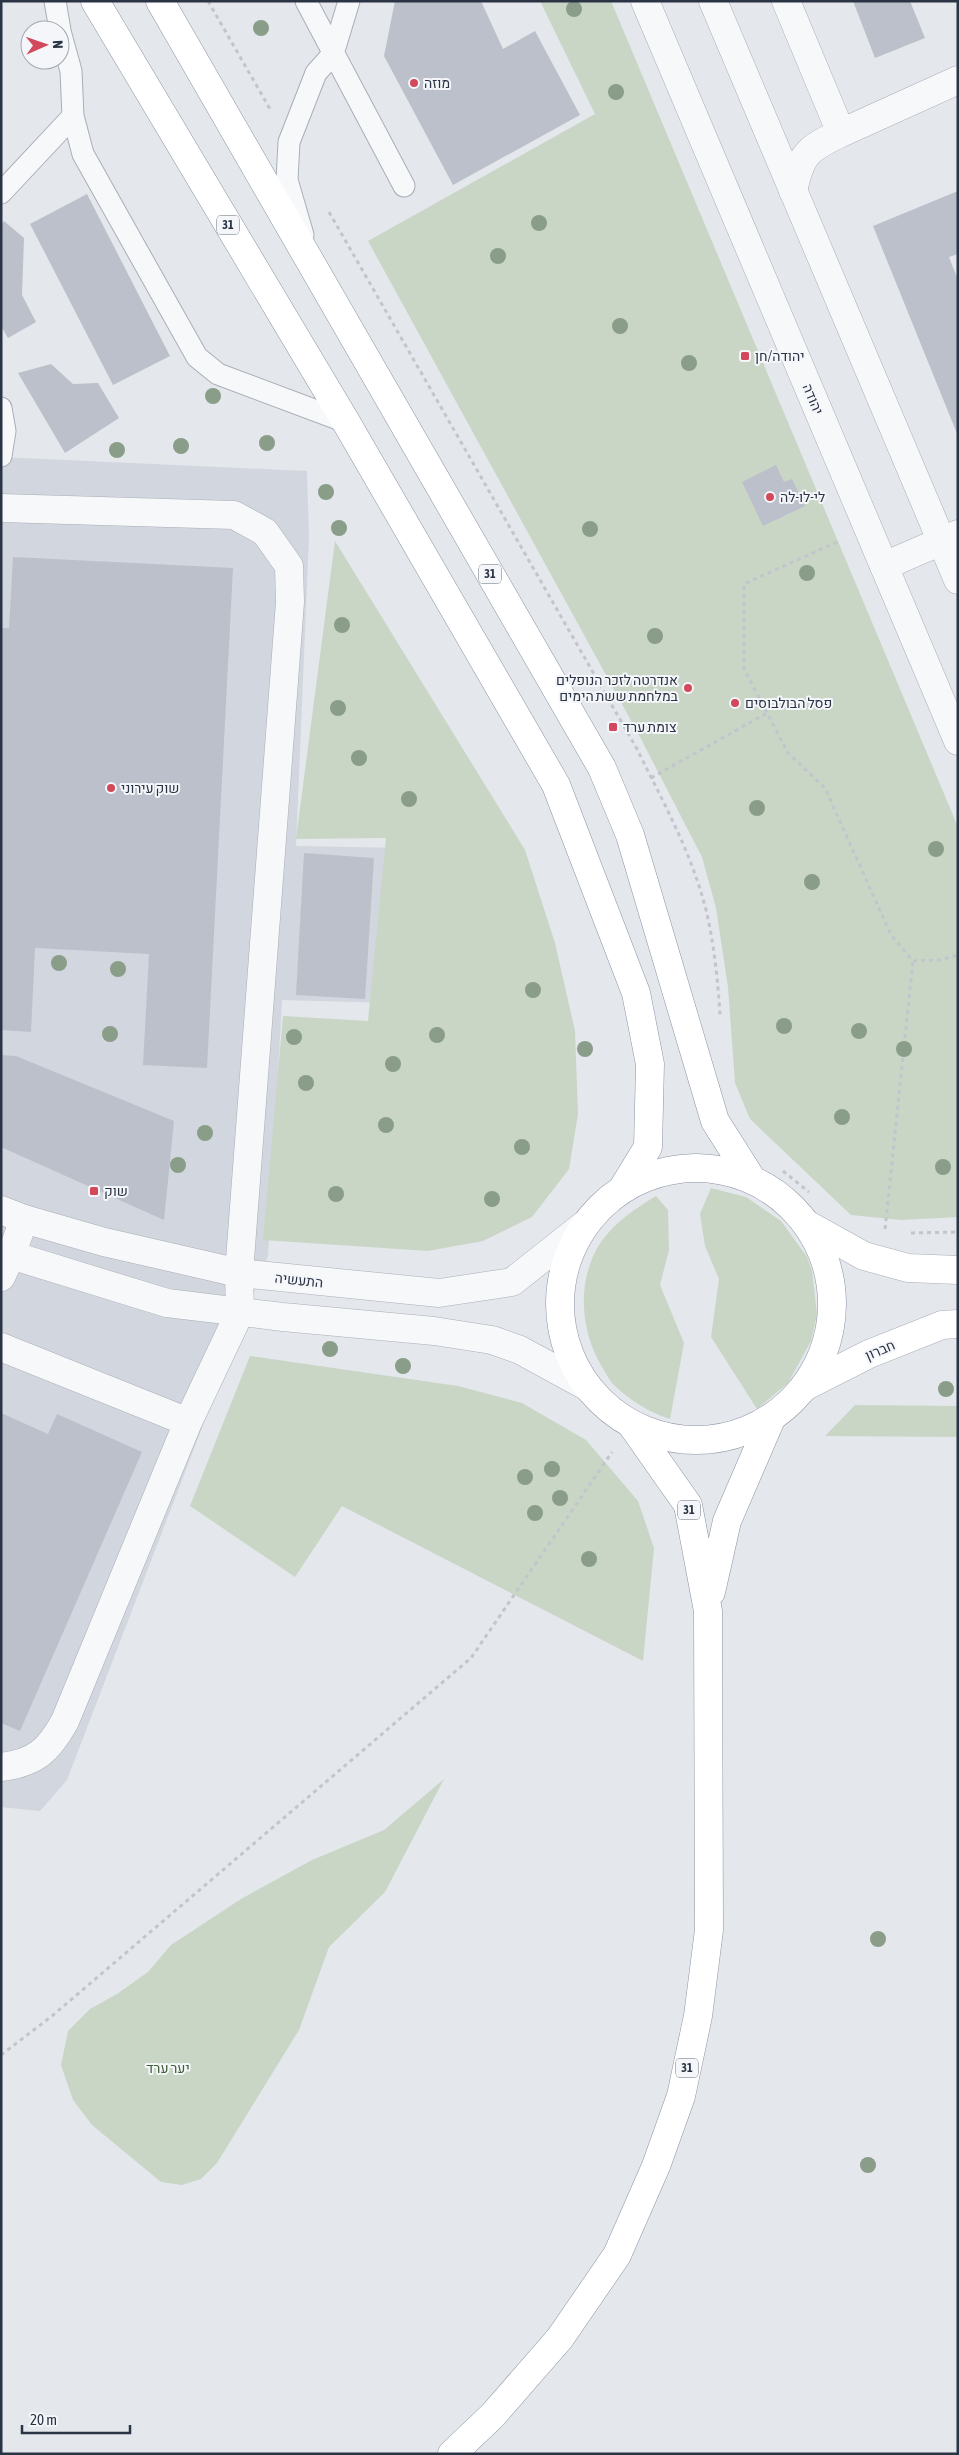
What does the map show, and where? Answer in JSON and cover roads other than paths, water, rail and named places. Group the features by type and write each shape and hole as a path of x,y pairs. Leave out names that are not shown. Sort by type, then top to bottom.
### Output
{"main road":[{"name":"31","path":"95,1 346,422 556,785 636,993 650,1064 648,1147 623,1188"},
{"name":"31","path":"160,1 602,768 630,835 715,1121 750,1178"},
{"name":"31","path":"708,1167 750,1178 782,1197 808,1225 824,1255 832,1289 832,1323 823,1356 806,1386 771,1419 738,1434 702,1441 665,1438 631,1424 606,1407 586,1386 566,1348 560,1305 566,1263 584,1225 602,1204 623,1188 664,1170 708,1167"},
{"path":"808,1225 864,1256 908,1268 958,1270"},
{"name":"חברון","path":"806,1386 869,1354 942,1325 958,1324"},
{"name":"31","path":"452,2454 494,2414 560,2338 617,2255 656,2166 681,2096 698,2016 709,1930 708,1611 715,1568 727,1521 771,1419"},
{"name":"31","path":"631,1424 688,1505 708,1611"}],"street":[{"name":"יהודה","path":"645,1 958,741"},
{"path":"713,1 793,191 949,537 958,580"},
{"path":"786,1 841,133"},
{"path":"793,191 799,164 816,145 958,80"},
{"path":"1,508 234,515 265,532 289,566 290,602 239,1273 240,1312 188,1422 65,1721 53,1744 31,1760 1,1767"},
{"path":"884,566 949,537"},
{"path":"12,1214 5,1262 167,1302 240,1312 434,1331 492,1340 520,1350 586,1386"},
{"name":"התעשיה","path":"12,1214 123,1247 239,1273 439,1292 512,1282 584,1225"},
{"path":"1,1347 188,1422"}],"lane":[{"path":"55,1 58,20"},
{"path":"306,1 404,186"},
{"path":"310,262 287,180 290,142 316,73 333,54 349,1"},
{"path":"70,67 73,116 83,154 198,357 218,374 346,422"},
{"path":"1,194 73,116"},
{"path":"1,408 5,431 1,456"}],"place":[{"name":"מוזה","path":"414,83"},
{"name":"יהודה/חן","path":"745,356"},
{"name":"לי-לו-לה","path":"770,497"},
{"name":"אנדרטה לזכר הנופלים במלחמת ששת הימים","path":"688,688"},
{"name":"פסל הבולבוסים","path":"735,703"},
{"name":"צומת ערד","path":"613,727"},
{"name":"שוק עירוני","path":"111,788"},
{"name":"שוק","path":"94,1191"}],"park label":[{"name":"יער ערד","path":"168,2068"}]}
